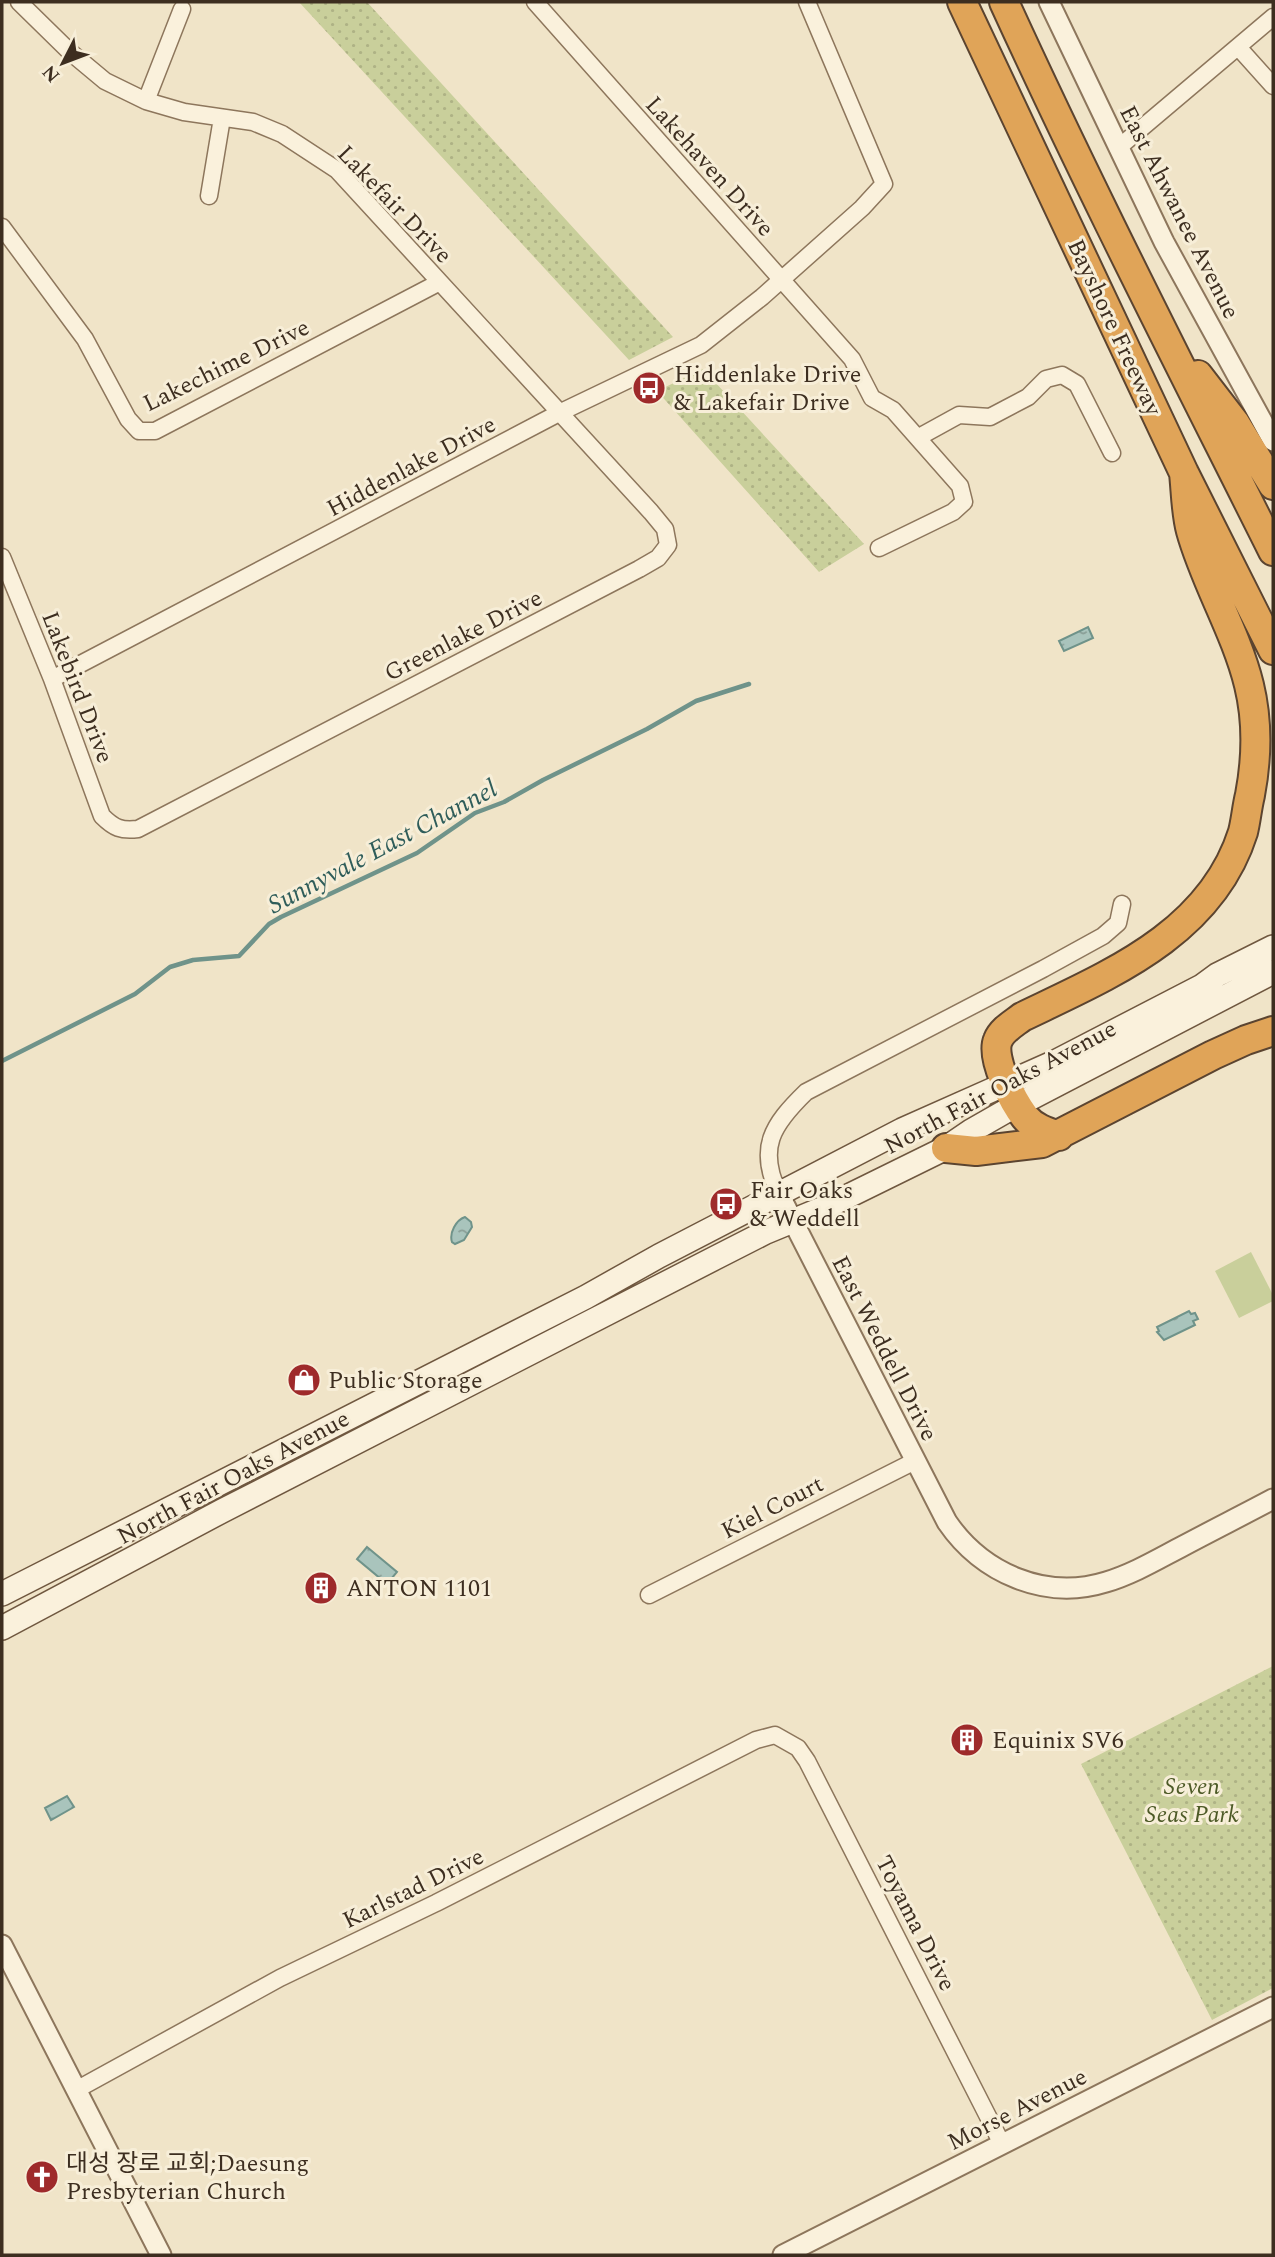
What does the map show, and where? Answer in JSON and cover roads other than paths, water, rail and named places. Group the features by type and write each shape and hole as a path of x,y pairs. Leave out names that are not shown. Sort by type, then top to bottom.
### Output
{"highway":[{"name":"Bayshore Freeway","path":"961,2 1184,473 1273,650"},
{"name":"Bayshore Freeway","path":"1004,2 1158,322 1273,551"},
{"path":"1158,322 1235,423 1273,485"},
{"path":"1059,1136 1038,1128 1026,1118 997,1061 997,1042 1007,1028 1022,1017 1130,964 1160,944 1210,893 1243,832 1254,771 1254,713 1249,684 1190,530 1184,473"},
{"path":"946,1147 975,1151 1029,1146 1059,1136 1213,1055 1273,1031"}],"main road":[{"name":"North Fair Oaks Avenue","path":"2,1628 222,1511 766,1232 946,1147 1055,1062 1273,947"},
{"name":"North Fair Oaks Avenue","path":"2,1594 586,1297 659,1256 902,1130 1013,1094 1273,972"}],"street":[{"name":"Lakefair Drive","path":"19,2 69,51 105,81 146,101 184,112 253,122 282,134 337,170 559,414"},
{"name":"Lakehaven Drive","path":"535,2 852,359 872,398 894,410 919,437"},
{"name":"Hiddenlake Drive","path":"52,678 559,414 701,345 736,320 781,281 862,208 884,184 807,2"},
{"name":"East Ahwanee Avenue","path":"1049,2 1164,242 1273,441"},
{"path":"146,101 182,9"},
{"path":"1118,148 1273,17"},
{"path":"1238,47 1273,86"},
{"path":"209,196 222,118"},
{"name":"Lakechime Drive","path":"2,227 85,340 128,419 139,431 155,431 439,283"},
{"path":"879,548 953,512 964,502 960,486 919,437 960,415 990,417 1028,397 1046,379 1062,375 1077,384 1112,453"},
{"name":"Greenlake Drive","path":"117,829 138,829 658,558 668,545 665,529 559,414"},
{"name":"Lakebird Drive","path":"2,557 52,678 102,816 117,829"},
{"name":"East Weddell Drive","path":"1122,904 1118,923 1103,936 806,1092 791,1106 777,1126 769,1148 771,1176 947,1522 969,1548 1004,1573 1047,1587 1083,1587 1120,1577 1273,1499"},
{"name":"Kiel Court","path":"649,1595 915,1461"},
{"name":"Karlstad Drive","path":"76,2090 280,1978 436,1903 756,1740 775,1735"},
{"name":"Toyama Drive","path":"775,1735 798,1748 807,1760 1002,2144"},
{"path":"2,1945 162,2255"},
{"name":"Morse Avenue","path":"783,2255 1273,2007"}],"water":[{"path":"1088,627 1093,638 1064,651 1059,641"},
{"path":"465,1217 472,1227 464,1240 455,1244 451,1238 452,1231"},
{"path":"1189,1311 1191,1314 1195,1313 1198,1319 1193,1321 1195,1325 1164,1340 1157,1332 1157,1327"},
{"path":"367,1547 397,1572 387,1584 357,1559"},
{"path":"67,1796 74,1807 51,1820 45,1808"}],"waterway":[{"name":"Sunnyvale East Channel","path":"2,1061 135,994 170,967 193,960 239,956 269,924 417,853 475,813 504,802 696,701 749,684"}],"place":[{"name":"Hiddenlake Drive & Lakefair Drive","path":"649,388"},
{"name":"Fair Oaks & Weddell","path":"726,1204"},
{"name":"Public Storage","path":"304,1380"},
{"name":"ANTON 1101","path":"321,1588"},
{"name":"Equinix SV6","path":"967,1740"},
{"name":"대성 장로 교회;Daesung Presbyterian Church","path":"42,2177"}],"park label":[{"name":"Seven Seas Park","path":"1192,1800"}]}
